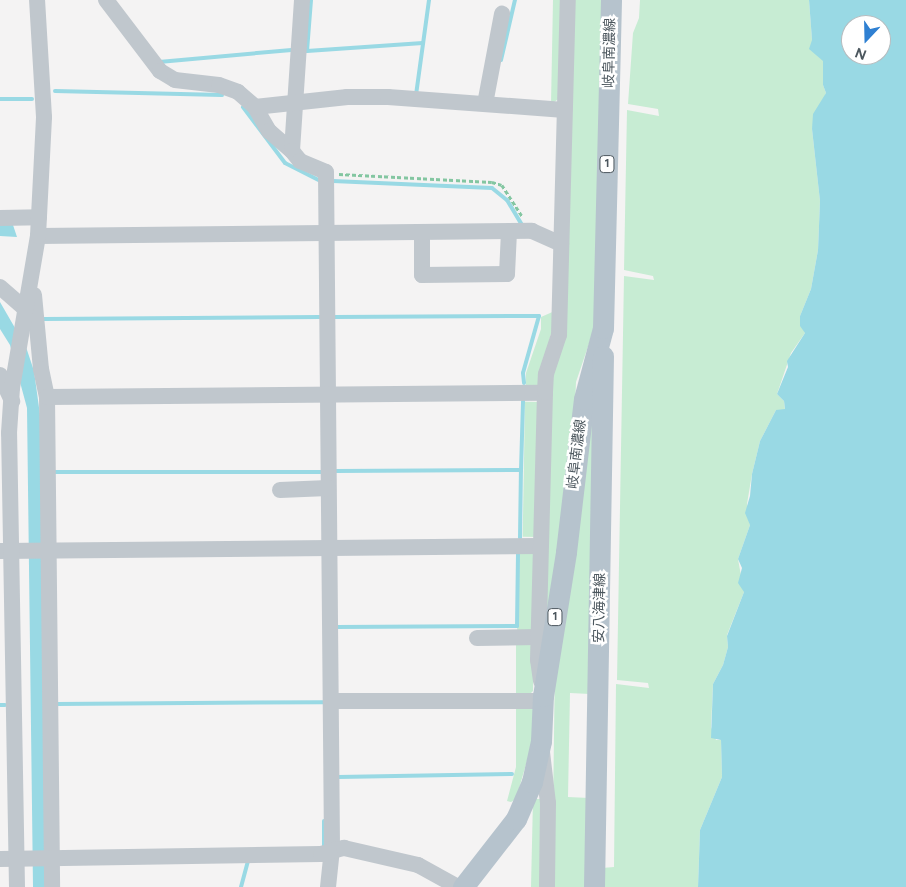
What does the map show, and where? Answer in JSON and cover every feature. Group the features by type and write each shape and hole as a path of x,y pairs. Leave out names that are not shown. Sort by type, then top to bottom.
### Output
{"main road":[{"name":"岐阜南濃線","path":"463,887 516,818 532,782 541,741 543,698 566,552 584,399 603,328 611,0"},
{"name":"安八海津線","path":"594,887 603,328"}],"street":[{"path":"16,887 8,467 12,394 38,236 44,117 37,0"},
{"path":"106,0 160,71 175,80 228,88 238,92 255,107 269,131 292,151 300,161 326,172 332,849 328,887"},
{"path":"292,151 302,0"},
{"path":"331,701 543,698 538,637 545,392 546,374 559,335 568,0"},
{"path":"485,104 502,14"},
{"path":"255,107 296,102 388,97 565,110"},
{"path":"0,218 39,217"},
{"path":"422,232 422,275 507,274 509,231"},
{"path":"38,236 532,231 562,244"},
{"path":"32,281 41,369 48,397 50,858 52,887"},
{"path":"0,287 25,317"},
{"path":"0,375 12,394"},
{"path":"48,397 545,392"},
{"path":"280,490 328,488"},
{"path":"11,551 540,546"},
{"path":"477,638 538,637"},
{"path":"541,741 548,803 547,887"},
{"path":"14,858 321,854 332,849 344,848 418,865 458,887"}],"path":[{"path":"326,172 492,182 502,185 532,231"}],"green space":[{"path":"553,0 563,0 560,98 551,104"},
{"path":"573,0 604,0 597,320 576,382 574,433 544,646 550,375"},
{"path":"640,0 809,0 812,40 816,54 824,61 823,85 826,93 812,129 820,201 818,250 811,289 800,316 805,333 791,353 777,394 784,401 785,410 776,410 760,441 752,474 747,504 750,525 738,559 744,592 727,635 728,647 723,665 713,684 711,727 716,740 721,740 722,777 700,830 698,887 602,887 602,868 614,867 616,684 649,688 648,683 617,680 624,276 654,280 653,276 624,270 627,110 659,116 658,109 628,104 633,33 639,18"},
{"path":"557,310 537,389 526,389 526,373 541,329 541,317"},
{"path":"596,384 590,694 570,693 568,797 589,798 587,887 552,887 555,659"},
{"path":"525,402 541,402 539,537 523,537"},
{"path":"519,551 530,551 536,557 535,629 517,634"},
{"path":"516,642 527,642 534,648 533,691 527,697 516,697"},
{"path":"516,704 534,708 533,740 516,799 511,802 507,801 516,767"},
{"path":"533,799 540,799 543,887 531,887"}],"water":[{"path":"809,0 906,0 906,887 698,887 700,830 722,777 721,740 711,738 713,684 723,665 728,647 727,636 744,592 738,583 742,568 738,559 750,525 745,513 750,496 752,474 760,441 776,410 785,409 784,401 777,394 788,367 787,361 805,333 800,326 800,316 811,289 818,250 820,201 812,129 813,114 826,93 823,85 823,61 809,49 812,40"},
{"path":"0,225 13,225 17,237 0,236"},
{"path":"0,302 26,347 34,371 41,422 46,887 33,887 27,408 10,345 0,329"}],"waterway":[{"path":"311,0 307,51 423,43"},
{"path":"416,95 429,0"},
{"path":"501,60 515,0"},
{"path":"159,62 291,50"},
{"path":"55,91 222,95"},
{"path":"0,99 32,99"},
{"path":"243,107 285,163 318,180"},
{"path":"333,181 492,188 507,200 522,225"},
{"path":"334,317 539,316 523,373 524,383"},
{"path":"44,319 320,317"},
{"path":"335,471 521,470 523,401"},
{"path":"520,538 521,470"},
{"path":"54,472 323,472"},
{"path":"336,627 517,626 518,551"},
{"path":"56,704 323,702"},
{"path":"0,705 5,705"},
{"path":"338,777 512,774"},
{"path":"324,821 324,847"},
{"path":"241,887 248,861"}]}
